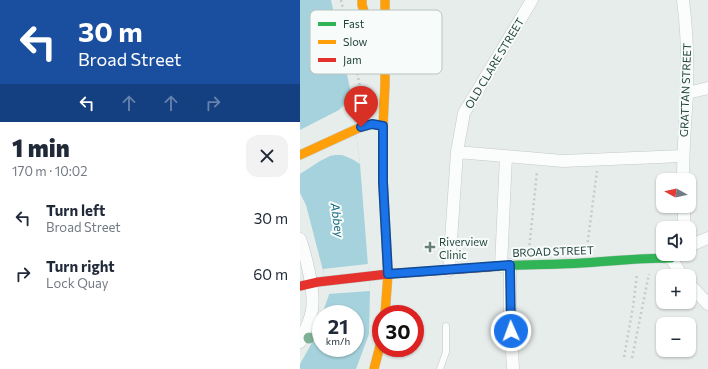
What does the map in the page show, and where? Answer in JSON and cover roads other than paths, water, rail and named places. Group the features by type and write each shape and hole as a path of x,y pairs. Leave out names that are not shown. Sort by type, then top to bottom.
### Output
{"main road":[{"path":"362,0 364,10"},
{"path":"385,0 385,10"},
{"path":"384,75 383,182 388,274 386,305"},
{"path":"300,155 361,127 372,124 383,126"},
{"name":"BROAD STREET","path":"309,284 388,274 505,265 580,263 656,258"},
{"path":"374,369 377,357"}],"street":[{"name":"OLD CLARE STREET","path":"449,270 457,152 464,113 532,0"},
{"name":"GRATTAN STREET","path":"683,0 686,27 687,93 683,173"},
{"path":"687,93 708,88"},
{"path":"457,152 563,161 683,156"},
{"path":"506,156 505,265 513,369"},
{"path":"696,242 708,238"},
{"path":"300,239 312,295 312,310 300,342"},
{"path":"696,291 708,304"}],"lane":[{"path":"440,369 446,352 446,326"},
{"path":"511,331 527,331"}],"water":[{"name":"Abbey","path":"300,0 331,0 333,10 310,10 310,74 347,74 351,93 360,164 370,291 369,334 364,347 364,305 325,305 329,295 306,205 300,193"},
{"path":"312,343 312,357 360,357 356,369 300,369 300,364"}],"place":[{"name":"Riverview Clinic","path":"430,247"}]}
